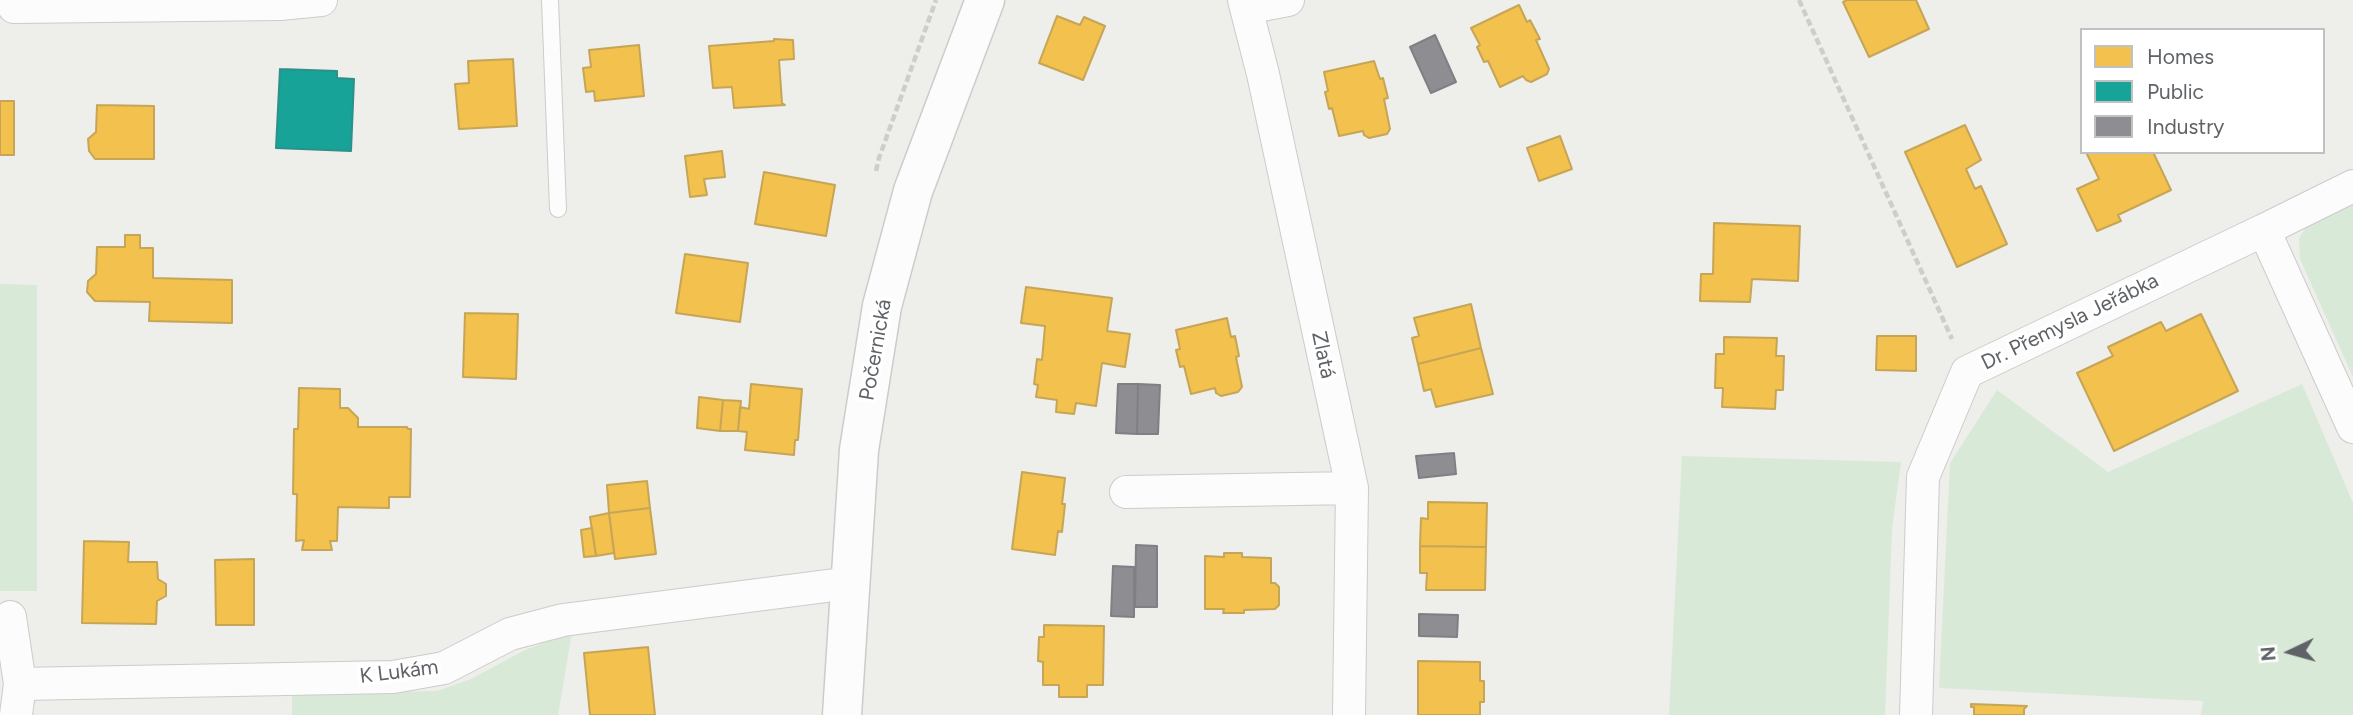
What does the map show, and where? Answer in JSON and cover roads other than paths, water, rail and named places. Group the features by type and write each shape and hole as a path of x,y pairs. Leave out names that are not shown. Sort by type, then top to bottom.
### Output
{"street":[{"path":"14,7 280,4 321,0"},
{"name":"Počernická","path":"842,715 859,450 882,306 913,191 985,0"},
{"path":"1245,4 1288,0"},
{"name":"Zlatá","path":"1245,4 1263,74 1352,488 1349,715"},
{"name":"Dr. Přemysla Jeřábka","path":"1916,715 1923,477 1967,372 2353,186"},
{"path":"2264,230 2353,427"},
{"path":"1126,492 1352,488"},
{"name":"K Lukám","path":"20,684 393,677 444,668 510,634 563,620 850,583"},
{"path":"10,617 20,684 16,715"}],"lane":[{"path":"550,0 558,208"}]}
